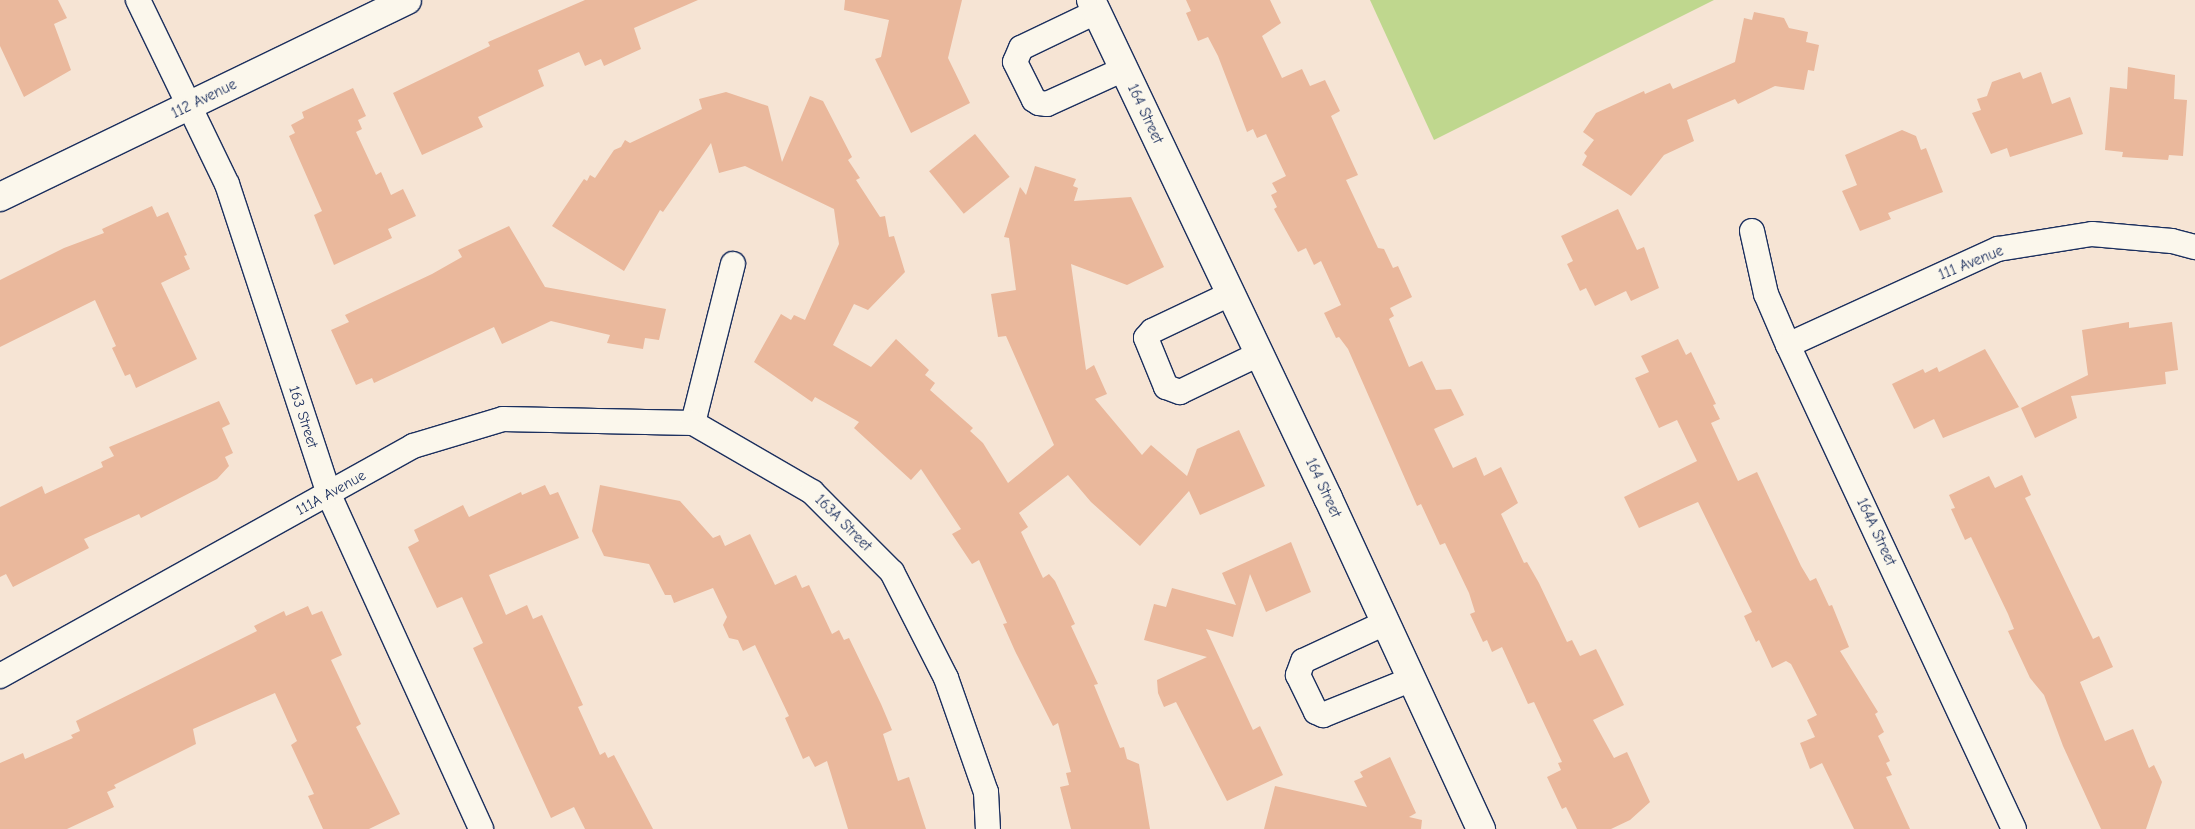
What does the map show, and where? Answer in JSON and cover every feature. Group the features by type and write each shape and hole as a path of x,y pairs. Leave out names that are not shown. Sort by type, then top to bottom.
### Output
{"street":[{"name":"163 Street","path":"138,0 227,184 329,495 480,829"},
{"name":"112 Avenue","path":"0,197 408,0"},
{"name":"164 Street","path":"1124,69 1048,104 1039,103 1034,100 1015,62 1021,48 1094,6 1124,69 1230,294 1259,354 1412,679 1480,829"},
{"name":"164A Street","path":"1752,230 1766,294 1788,345 2014,829"},
{"name":"111 Avenue","path":"1788,345 1998,250 2092,234 2195,247"},
{"path":"693,423 733,264"},
{"path":"1230,294 1152,331 1146,338 1166,386 1180,392 1259,354"},
{"name":"111A Avenue","path":"0,676 329,495 413,446 502,419 693,423"},
{"name":"163A Street","path":"693,423 812,492 892,572 946,678 986,792 988,829"},
{"path":"1385,623 1303,661 1298,675 1316,712 1323,715 1412,679"}],"green space":[{"path":"1370,0 1714,0 1434,140"}],"building":[{"path":"0,0 58,0 67,18 54,24 71,70 24,97 0,46"},
{"path":"585,0 698,0 634,28 641,49 604,66 601,59 585,66 579,52 538,70 544,86 478,117 483,127 422,155 393,93 490,46 488,42"},
{"path":"845,0 962,0 948,58 970,103 911,133 875,59 881,57 889,20 844,10"},
{"path":"1186,0 1270,0 1281,23 1262,36 1282,78 1302,69 1310,86 1325,80 1340,111 1331,116 1358,175 1346,180 1378,248 1384,249 1393,268 1398,266 1412,297 1390,308 1394,316 1389,319 1409,367 1422,361 1436,390 1451,389 1464,415 1434,429 1453,468 1476,457 1484,476 1501,467 1518,503 1501,514 1524,563 1527,562 1539,583 1567,642 1572,640 1580,656 1596,649 1624,705 1593,720 1614,758 1627,752 1650,802 1630,820 1611,829 1577,829 1566,807 1562,809 1547,777 1561,770 1558,763 1562,762 1534,702 1528,704 1502,647 1492,652 1487,640 1483,642 1470,614 1475,612 1469,593 1445,543 1440,545 1421,504 1417,506 1348,349 1339,337 1336,338 1324,313 1341,305 1321,261 1314,265 1306,248 1298,252 1274,209 1277,207 1271,195 1277,192 1272,183 1286,176 1266,134 1257,138 1253,129 1247,132 1218,56 1208,37 1198,41 1186,13 1191,11"},
{"path":"1754,12 1784,18 1789,28 1808,32 1806,42 1819,45 1814,71 1808,70 1804,90 1775,86 1738,104 1735,99 1687,120 1694,141 1664,155 1631,196 1582,165 1587,156 1584,153 1594,140 1583,132 1596,113 1644,91 1645,94 1670,83 1673,89 1735,62 1744,18 1752,20"},
{"path":"2128,67 2175,75 2174,99 2187,100 2183,156 2169,155 2168,160 2122,157 2123,152 2105,150 2110,87 2127,89"},
{"path":"2020,72 2023,79 2041,72 2052,104 2070,97 2083,134 2010,157 2007,148 1991,154 1972,113 1981,110 1977,99 1987,96 1992,82"},
{"path":"353,88 366,116 358,120 362,129 356,132 376,175 381,172 391,195 403,189 416,216 388,229 392,238 334,265 314,215 322,211 289,136 295,133 291,125 304,118 302,112"},
{"path":"726,92 768,106 782,162 810,96 823,101 852,157 848,160 860,178 856,180 880,217 885,216 889,237 894,236 905,272 868,310 854,304 833,345 871,367 896,339 929,370 925,375 935,383 930,390 973,428 970,431 983,443 1008,483 1054,445 1006,336 998,337 991,294 1016,290 1009,238 1004,237 1020,187 1026,195 1035,166 1076,179 1073,186 1078,188 1074,201 1131,197 1164,267 1127,285 1071,264 1086,370 1094,365 1107,394 1095,399 1142,455 1151,445 1187,476 1197,449 1239,430 1265,486 1200,515 1189,491 1140,546 1091,502 1068,475 1019,513 1028,527 1021,532 1043,578 1049,574 1055,581 1075,624 1071,626 1098,684 1094,685 1120,748 1124,747 1127,759 1139,764 1150,829 1071,829 1060,787 1069,785 1066,773 1071,772 1058,723 1053,726 1015,651 1003,624 1007,623 979,560 972,564 952,534 961,529 921,469 911,480 854,428 859,422 815,397 812,402 754,362 781,314 791,320 794,315 805,320 839,244 834,209 745,166 719,173 711,143 663,212 660,210 624,271 552,226 584,179 587,181 590,175 595,178 614,150 621,147 625,140 630,143 702,109 699,99"},
{"path":"1902,130 1916,136 1921,150 1926,148 1943,192 1888,213 1891,219 1860,231 1842,191 1857,185 1845,155"},
{"path":"975,134 1010,177 964,214 929,171"},
{"path":"152,206 157,217 168,212 187,255 184,256 190,269 161,283 197,359 136,388 130,374 125,376 112,348 116,346 95,300 0,347 0,280 64,248 104,233 102,229"},
{"path":"1618,209 1637,250 1644,247 1659,288 1631,301 1626,291 1595,306 1586,288 1580,291 1567,264 1573,261 1561,236"},
{"path":"509,226 545,287 666,309 659,340 645,338 643,349 607,343 610,335 551,321 502,344 494,327 374,383 372,378 356,385 331,330 349,322 345,315 432,274 462,257 458,250"},
{"path":"2129,322 2129,328 2172,322 2178,370 2165,372 2166,384 2071,396 2077,418 2035,438 2021,408 2088,375 2082,330"},
{"path":"1678,339 1686,355 1691,352 1716,404 1713,405 1720,419 1711,423 1738,481 1757,472 1801,566 1810,581 1816,578 1829,606 1832,605 1849,647 1840,651 1878,712 1875,714 1884,732 1878,736 1890,761 1886,763 1892,775 1886,777 1910,829 1854,829 1822,763 1810,769 1800,743 1815,737 1807,720 1817,715 1791,664 1786,661 1772,668 1759,640 1756,642 1744,616 1752,612 1698,502 1639,528 1624,497 1697,461 1677,420 1659,428 1635,378 1649,372 1641,356"},
{"path":"1985,349 2019,407 1943,438 1934,419 1914,429 1892,384 1923,369 1925,373 1937,367 1939,372"},
{"path":"219,401 230,424 222,428 233,453 225,457 229,466 217,479 141,518 139,514 84,539 89,548 13,587 6,574 0,577 0,507 42,486 45,494 103,467 101,462 114,456 109,447"},
{"path":"2022,475 2031,495 2025,498 2093,639 2099,636 2113,667 2080,682 2105,741 2133,729 2149,768 2154,765 2162,782 2146,829 2101,829 2063,746 2044,695 2030,678 2008,631 2014,629 2008,614 1971,537 1965,540 1951,509 1955,508 1949,495 1989,476 1995,488"},
{"path":"545,485 550,495 558,492 579,538 489,575 506,615 527,605 533,619 542,615 583,705 578,707 600,755 605,752 608,758 614,755 653,829 585,829 574,807 551,818 473,648 483,643 462,597 437,608 408,547 419,541 414,530 463,505 469,517 521,492 522,495"},
{"path":"600,485 680,501 713,538 720,535 725,546 750,534 775,585 796,575 802,588 809,585 832,634 839,630 844,640 849,638 881,704 892,730 883,734 898,781 909,777 926,829 848,829 827,761 815,767 809,756 803,759 785,718 789,716 755,645 743,651 738,640 729,638 723,625 727,617 713,588 674,603 671,595 665,595 649,564 604,556 592,531"},
{"path":"1291,542 1311,592 1266,612 1250,574 1233,637 1206,629 1253,730 1260,726 1283,775 1227,801 1176,702 1164,707 1158,693 1157,680 1207,657 1144,640 1154,604 1166,607 1172,588 1236,605 1222,573"},
{"path":"308,606 312,615 322,611 342,655 331,660 361,724 356,727 400,814 369,829 323,829 308,796 314,794 291,745 297,741 275,693 193,729 196,744 114,785 116,788 107,792 114,807 67,829 0,829 0,763 23,753 25,759 73,738 71,735 80,731 76,721 257,631 254,626 284,611 286,616"},
{"path":"1390,757 1416,813 1409,817 1422,820 1421,829 1264,829 1275,786 1367,807 1354,781 1363,777 1360,772"}]}
